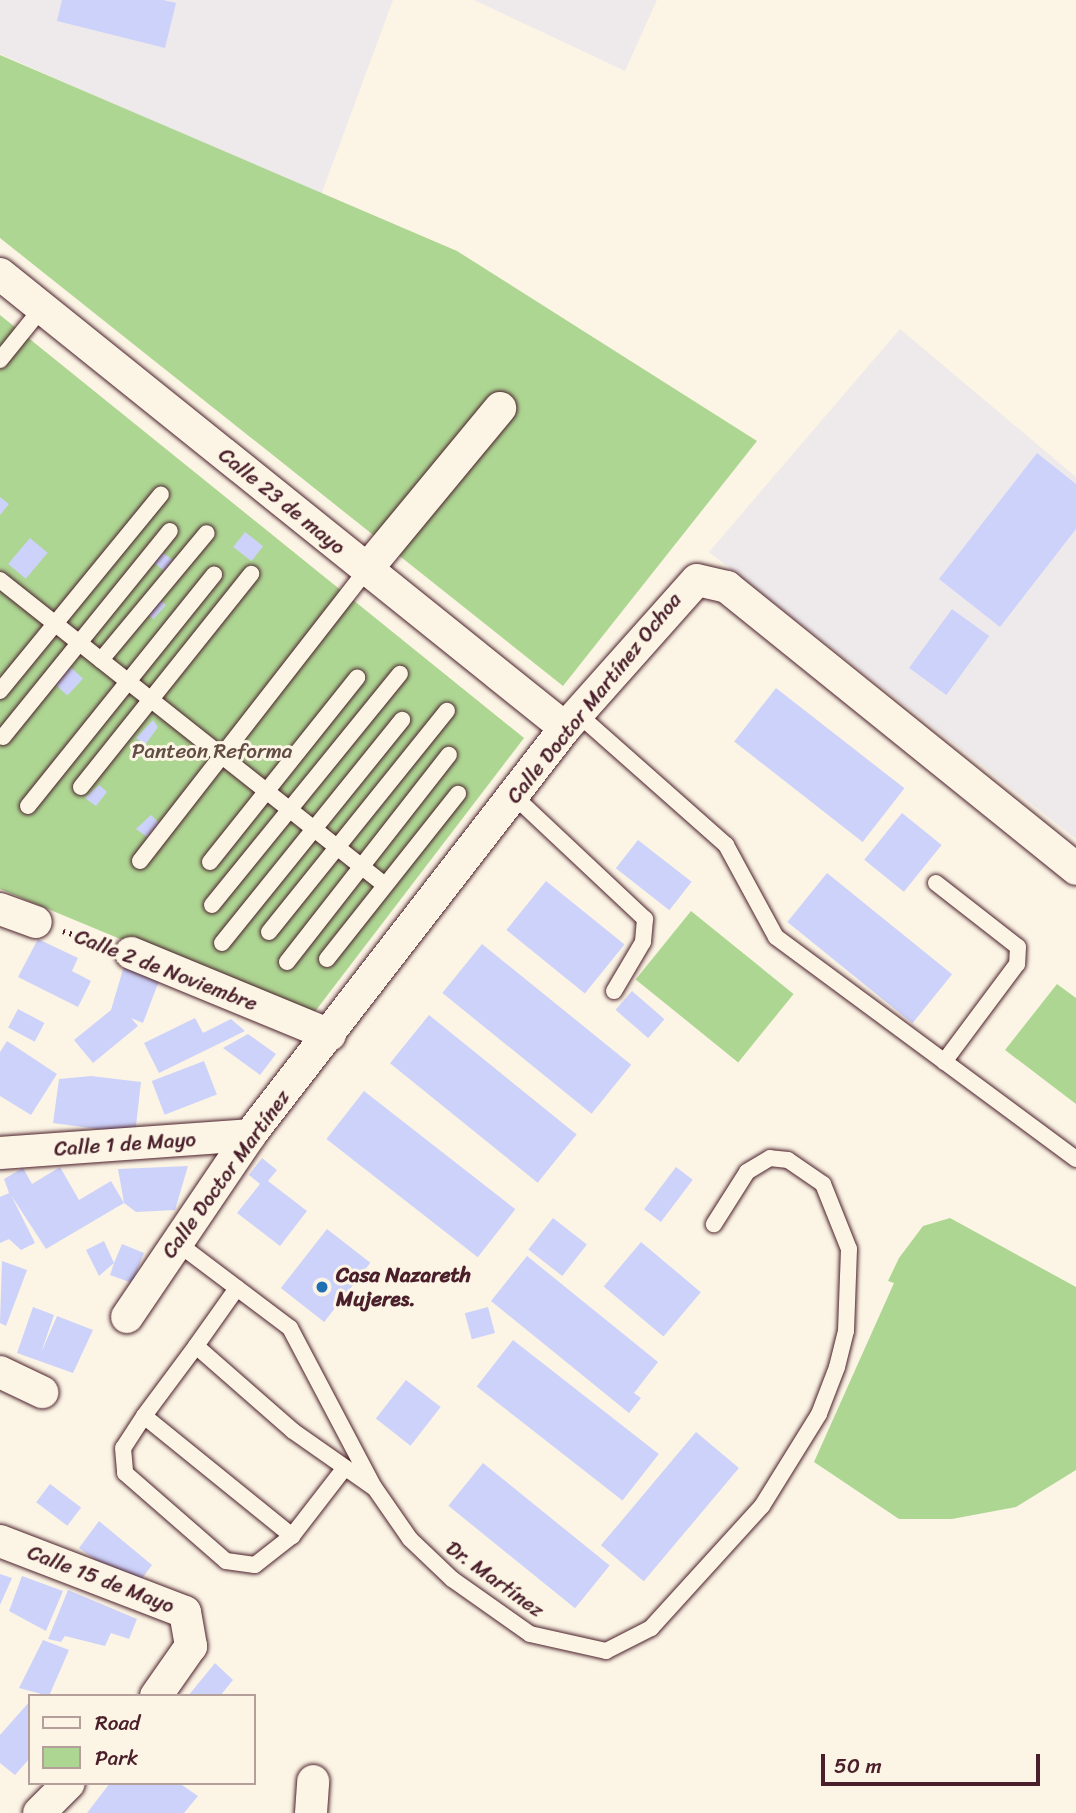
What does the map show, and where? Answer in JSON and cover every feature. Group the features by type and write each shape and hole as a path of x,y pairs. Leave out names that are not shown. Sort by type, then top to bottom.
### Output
{"street":[{"name":"Calle 23 de mayo","path":"0,274 367,569 571,721"},
{"path":"367,569 500,408"},
{"name":"Calle Doctor Martínez Ochoa","path":"330,1035 571,721 682,589 713,579 1076,869"},
{"path":"0,909 36,922"},
{"name":"Calle 2 de Noviembre","path":"131,953 330,1035"},
{"name":"Calle Doctor Martínez","path":"127,1317 250,1135 330,1035"},
{"name":"Calle 1 de Mayo","path":"0,1153 250,1135"},
{"path":"0,1372 42,1392"},
{"name":"Calle 15 de Mayo","path":"0,1541 178,1608 192,1627 183,1664 158,1694"},
{"path":"311,1813 313,1781"},
{"path":"40,1813 67,1785"}],"lane":[{"path":"0,360 41,308"},
{"path":"0,691 161,494"},
{"path":"2,737 170,531"},
{"path":"101,660 207,533"},
{"path":"140,861 367,569"},
{"path":"81,787 251,574"},
{"path":"28,806 214,575"},
{"path":"0,580 384,885"},
{"path":"212,905 400,674"},
{"path":"210,862 357,678"},
{"path":"269,932 447,711"},
{"path":"222,943 402,720"},
{"path":"571,721 726,845 776,937 1076,1159"},
{"path":"287,962 360,865 449,755"},
{"path":"327,959 458,794"},
{"path":"514,796 645,919 643,942 614,990"},
{"path":"936,883 1018,947 1017,964 944,1062"},
{"name":"Dr. Martínez","path":"176,1242 290,1328 374,1488 411,1539 452,1579 530,1633 606,1651 660,1619 762,1506 819,1414 838,1367 846,1331 849,1249 823,1184 776,1157 747,1172 714,1224"},
{"path":"237,1288 123,1448 125,1473 226,1561 255,1565 292,1536 343,1470"},
{"path":"195,1346 343,1470 374,1488"},
{"path":"144,1416 292,1536"}],"path":[{"name":"Calle 2 de Noviembre","path":"36,922 131,953"}],"shaded area":[{"path":"0,0 393,0 321,195 0,54"},
{"path":"474,0 657,0 625,71"},
{"path":"900,329 1076,477 1076,839 709,552"}],"green space":[{"path":"0,55 457,251 757,441 563,686 0,238"},
{"name":"Panteon Reforma","path":"0,315 524,738 310,1018 0,889"},
{"path":"691,911 794,994 738,1062 636,979"},
{"path":"1057,984 1076,998 1076,1104 1005,1050"},
{"path":"950,1218 1076,1287 1076,1470 1016,1507 952,1519 899,1519 814,1462 894,1283 888,1281 899,1258 923,1226"}],"building":[{"path":"62,0 163,0 176,3 165,48 57,21"},
{"path":"1037,453 1076,484 1076,529 1000,627 939,579"},
{"path":"0,497 9,504 0,515"},
{"path":"245,532 263,546 251,561 233,547"},
{"path":"30,538 48,553 26,579 8,564"},
{"path":"156,548 173,560 164,571 149,558"},
{"path":"157,597 166,605 153,619 144,611"},
{"path":"952,609 989,636 946,695 909,668"},
{"path":"64,661 83,679 67,696 48,678"},
{"path":"776,688 904,788 863,842 734,742"},
{"path":"153,720 158,727 145,745 136,738"},
{"path":"99,785 107,792 96,806 85,798"},
{"path":"902,813 942,845 904,892 864,860"},
{"path":"151,815 159,823 147,837 136,829"},
{"path":"638,840 692,882 669,910 616,868"},
{"path":"827,873 952,974 912,1023 787,922"},
{"path":"546,881 624,945 585,994 506,930"},
{"path":"38,939 78,958 72,971 91,981 78,1007 18,977"},
{"path":"482,944 631,1065 592,1114 442,993"},
{"path":"124,966 159,981 143,1023 131,1018 138,1026 93,1063 74,1040 111,1010"},
{"path":"632,991 664,1019 648,1038 616,1010"},
{"path":"18,1009 44,1023 35,1042 8,1028"},
{"path":"429,1015 577,1135 538,1183 390,1063"},
{"path":"195,1018 203,1033 231,1019 245,1031 159,1073 144,1043"},
{"path":"248,1034 276,1054 260,1075 223,1048"},
{"path":"7,1041 57,1074 31,1115 0,1096 0,1052"},
{"path":"204,1061 217,1095 165,1115 152,1081"},
{"path":"91,1076 141,1082 135,1134 53,1123 59,1079"},
{"path":"364,1091 515,1209 478,1257 326,1139"},
{"path":"262,1158 277,1170 268,1181 307,1211 280,1246 237,1213 260,1184 249,1175"},
{"path":"188,1166 175,1210 136,1212 124,1203 118,1169"},
{"path":"60,1167 79,1200 111,1181 124,1203 46,1249 11,1195 35,1243 21,1250 9,1239 0,1243 0,1197 9,1193 4,1179 23,1168 32,1184"},
{"path":"676,1167 693,1180 661,1222 644,1209"},
{"path":"553,1218 587,1244 562,1276 528,1250"},
{"path":"327,1229 370,1263 324,1322 281,1288"},
{"path":"104,1241 114,1263 99,1276 86,1250"},
{"path":"641,1242 701,1292 663,1337 604,1286"},
{"path":"122,1244 144,1253 132,1283 110,1275"},
{"path":"527,1256 658,1362 634,1393 641,1398 629,1413 491,1301"},
{"path":"2,1261 27,1270 6,1326 0,1323"},
{"path":"33,1307 54,1315 41,1353 57,1316 93,1330 73,1373 17,1353"},
{"path":"488,1307 495,1333 472,1339 465,1313"},
{"path":"513,1340 659,1454 622,1500 477,1386"},
{"path":"406,1380 441,1407 411,1446 376,1419"},
{"path":"696,1432 739,1468 644,1581 601,1545"},
{"path":"483,1463 610,1566 575,1608 448,1506"},
{"path":"50,1484 81,1507 67,1526 36,1502"},
{"path":"99,1521 152,1565 135,1588 79,1548"},
{"path":"0,1574 12,1578 0,1605"},
{"path":"22,1576 63,1591 46,1631 9,1611"},
{"path":"68,1590 137,1619 129,1639 111,1633 105,1646 65,1636 61,1642 48,1639"},
{"path":"43,1640 69,1650 50,1694 19,1688"},
{"path":"215,1663 233,1680 222,1694 190,1694"},
{"path":"28,1703 28,1760 15,1775 0,1763 0,1735"},
{"path":"108,1785 182,1785 198,1796 184,1813 87,1813"}],"place":[{"name":"Casa Nazareth Mujeres.","path":"322,1287"}]}
